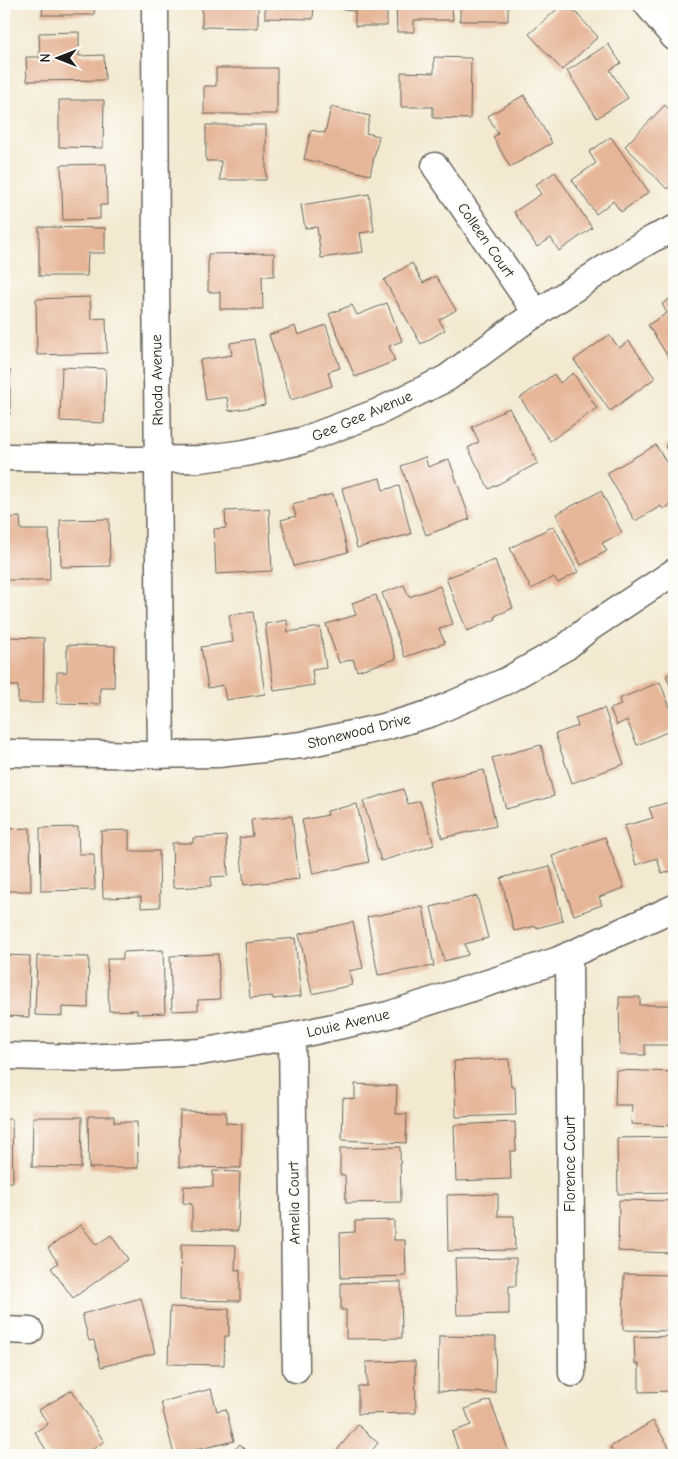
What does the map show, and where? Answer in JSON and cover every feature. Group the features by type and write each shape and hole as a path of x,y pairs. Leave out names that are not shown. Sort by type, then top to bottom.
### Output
{"street":[{"name":"Rhoda Avenue","path":"155,4 161,756"},
{"path":"647,4 674,38"},
{"name":"Colleen Court","path":"435,166 537,314"},
{"name":"Gee Gee Avenue","path":"4,457 200,459 245,453 301,441 378,412 447,378 516,327 631,251 674,229"},
{"name":"Stonewood Drive","path":"4,753 161,756 218,754 302,745 388,726 432,712 506,681 566,647 588,629 674,572"},
{"name":"Louie Avenue","path":"4,1056 85,1058 200,1052 292,1036 388,1015 556,961 674,908"},
{"name":"Florence Court","path":"569,955 572,1374"},
{"name":"Amelia Court","path":"292,1036 296,1369"},
{"path":"4,1330 30,1330"}],"building":[{"path":"43,4 95,4 94,15 42,15"},
{"path":"202,4 258,4 258,28 202,27"},
{"path":"265,4 314,4 313,19 265,18"},
{"path":"343,4 387,4 387,26 355,26 355,11 343,10"},
{"path":"396,4 452,4 453,20 414,20 414,32 397,32"},
{"path":"460,4 508,4 508,21 460,21"},
{"path":"563,4 568,4 598,37 562,70 529,34"},
{"path":"79,32 79,56 104,55 105,80 27,81 26,57 40,57 39,33"},
{"path":"608,44 621,63 610,70 628,98 597,118 567,71"},
{"path":"434,57 471,58 470,119 433,118 433,107 401,107 401,72 434,73"},
{"path":"216,68 277,68 277,114 204,114 204,86 216,86"},
{"path":"524,95 552,143 510,167 493,137 498,134 488,116"},
{"path":"59,100 104,100 103,148 59,147"},
{"path":"665,105 674,115 674,182 667,189 625,146"},
{"path":"331,107 370,116 366,133 379,136 370,175 304,159 311,130 325,133"},
{"path":"206,125 266,125 266,180 220,180 221,161 206,161"},
{"path":"611,137 649,192 621,212 613,201 596,214 572,180 596,163 589,152"},
{"path":"106,164 107,205 100,205 100,219 63,220 61,165"},
{"path":"555,172 592,228 559,251 551,238 537,247 514,212 541,194 535,185"},
{"path":"369,194 374,231 360,233 363,252 321,258 317,227 305,228 301,205"},
{"path":"39,227 105,228 105,253 88,253 87,276 39,276"},
{"path":"274,253 274,276 262,276 263,309 220,309 220,292 208,292 208,254"},
{"path":"412,263 423,283 436,276 456,310 439,320 445,330 421,344 384,280"},
{"path":"674,296 674,366 648,325 667,313 662,304"},
{"path":"90,297 91,319 106,318 107,353 37,355 36,299"},
{"path":"387,303 402,341 389,346 395,361 355,377 329,314 352,305 357,315"},
{"path":"326,325 340,368 328,372 332,386 291,400 269,335 295,326 298,335"},
{"path":"609,335 619,348 629,341 655,378 610,411 574,360"},
{"path":"254,339 265,405 229,411 227,397 206,400 200,360 232,355 230,343"},
{"path":"62,367 106,369 104,423 60,421"},
{"path":"4,370 10,370 10,414 4,415"},
{"path":"573,373 597,408 550,441 520,398 554,374 560,383"},
{"path":"509,408 538,463 489,489 468,448 479,442 472,427"},
{"path":"674,440 674,463 665,446"},
{"path":"656,445 674,476 674,503 663,509 661,506 635,521 607,473"},
{"path":"425,457 428,467 449,459 470,519 426,535 401,466"},
{"path":"380,478 383,490 399,486 411,534 357,548 342,488"},
{"path":"601,491 622,533 602,543 607,551 581,565 556,514"},
{"path":"333,494 348,552 294,566 281,520 296,516 292,504"},
{"path":"269,509 272,571 216,574 214,529 226,528 225,511"},
{"path":"20,517 21,530 49,530 50,580 4,580 4,518"},
{"path":"109,519 110,566 61,567 60,520"},
{"path":"554,526 578,572 558,583 554,577 531,589 510,548"},
{"path":"495,560 513,608 495,616 496,619 467,631 446,578"},
{"path":"404,585 409,597 440,586 453,624 439,629 445,643 405,657 382,593"},
{"path":"376,595 396,659 357,671 353,659 339,663 326,624 356,615 352,603"},
{"path":"253,612 265,694 226,700 223,685 208,688 201,647 233,642 229,615"},
{"path":"287,620 288,632 320,627 326,668 312,670 314,685 274,691 265,624"},
{"path":"4,637 44,638 43,703 18,703 18,686 4,686"},
{"path":"67,645 115,646 114,687 100,687 100,704 57,703 57,672 67,672"},
{"path":"674,672 674,693 666,676"},
{"path":"660,682 674,718 674,729 637,745 627,720 617,725 610,709 621,705 619,699"},
{"path":"604,708 624,764 572,783 555,734 578,726 575,718"},
{"path":"541,745 554,796 506,809 492,758"},
{"path":"484,770 496,826 442,838 429,781"},
{"path":"403,789 408,804 420,801 434,845 381,861 363,801"},
{"path":"673,801 674,870 662,874 657,858 636,865 624,826 653,818 649,808"},
{"path":"357,804 369,862 313,874 302,820 328,815 327,811"},
{"path":"292,816 299,879 244,885 239,838 253,836 251,820"},
{"path":"78,827 79,854 94,854 95,890 41,891 40,828"},
{"path":"30,828 31,891 4,891 4,829"},
{"path":"129,830 129,851 159,851 160,907 141,908 141,897 103,898 101,831"},
{"path":"226,836 228,876 211,877 211,886 173,888 172,843 193,843 193,838"},
{"path":"605,837 624,888 599,897 602,905 574,915 552,856"},
{"path":"550,866 563,921 537,928 536,926 514,931 501,878"},
{"path":"477,896 488,938 465,944 468,955 444,961 431,907"},
{"path":"423,907 434,966 378,975 367,917"},
{"path":"353,922 363,968 349,971 352,985 312,994 299,934"},
{"path":"295,938 301,996 273,999 272,996 250,998 245,943"},
{"path":"163,950 165,1013 137,1014 137,1010 109,1011 107,959 123,959 123,952"},
{"path":"218,954 220,999 198,1000 198,1010 172,1011 170,956"},
{"path":"4,955 30,956 29,1017 4,1016"},
{"path":"37,956 89,957 88,1008 62,1007 62,1016 35,1015"},
{"path":"619,997 640,997 640,1005 669,1005 670,1045 645,1045 645,1055 620,1055"},
{"path":"509,1059 511,1087 515,1087 516,1115 456,1117 454,1061"},
{"path":"616,1070 674,1072 674,1126 631,1124 632,1105 615,1105"},
{"path":"355,1084 397,1086 396,1114 407,1114 406,1143 342,1140 343,1098 355,1099"},
{"path":"180,1111 226,1112 226,1123 242,1124 241,1168 179,1167"},
{"path":"88,1116 114,1116 114,1122 137,1122 138,1168 89,1168"},
{"path":"33,1117 82,1117 81,1168 32,1167"},
{"path":"4,1119 12,1119 13,1182 4,1182"},
{"path":"515,1122 516,1151 510,1151 511,1179 456,1181 454,1125"},
{"path":"674,1137 674,1193 618,1194 617,1138"},
{"path":"400,1147 401,1202 346,1203 345,1175 340,1175 340,1148"},
{"path":"213,1171 240,1172 238,1231 192,1229 192,1204 183,1203 184,1186 213,1187"},
{"path":"498,1194 498,1216 514,1216 515,1250 448,1251 447,1195"},
{"path":"619,1200 673,1201 671,1253 618,1251"},
{"path":"394,1220 394,1240 405,1240 406,1276 341,1278 340,1233 355,1232 355,1221"},
{"path":"81,1225 96,1245 111,1235 128,1259 73,1298 51,1268 58,1263 48,1248"},
{"path":"181,1244 236,1245 235,1270 240,1270 240,1301 180,1300"},
{"path":"516,1258 516,1286 509,1286 509,1314 457,1315 455,1259"},
{"path":"624,1274 671,1275 671,1294 674,1294 674,1331 623,1330"},
{"path":"401,1282 402,1338 346,1339 346,1310 341,1310 341,1283"},
{"path":"141,1298 155,1353 101,1367 94,1340 89,1341 82,1314"},
{"path":"170,1307 229,1309 229,1336 225,1336 224,1365 168,1364"},
{"path":"439,1336 496,1337 495,1393 438,1391"},
{"path":"674,1336 674,1391 639,1392 639,1364 635,1364 634,1337"},
{"path":"415,1361 416,1413 358,1414 358,1386 367,1386 366,1362"},
{"path":"211,1389 217,1411 226,1409 234,1441 174,1455 161,1402"},
{"path":"72,1390 104,1442 84,1455 49,1455 35,1432 48,1424 39,1410"},
{"path":"490,1400 510,1455 460,1455 452,1432 471,1425 465,1409"},
{"path":"653,1421 674,1455 615,1455 610,1447"},
{"path":"358,1425 378,1443 369,1454 371,1455 333,1455"},
{"path":"240,1444 251,1455 229,1455"}]}
